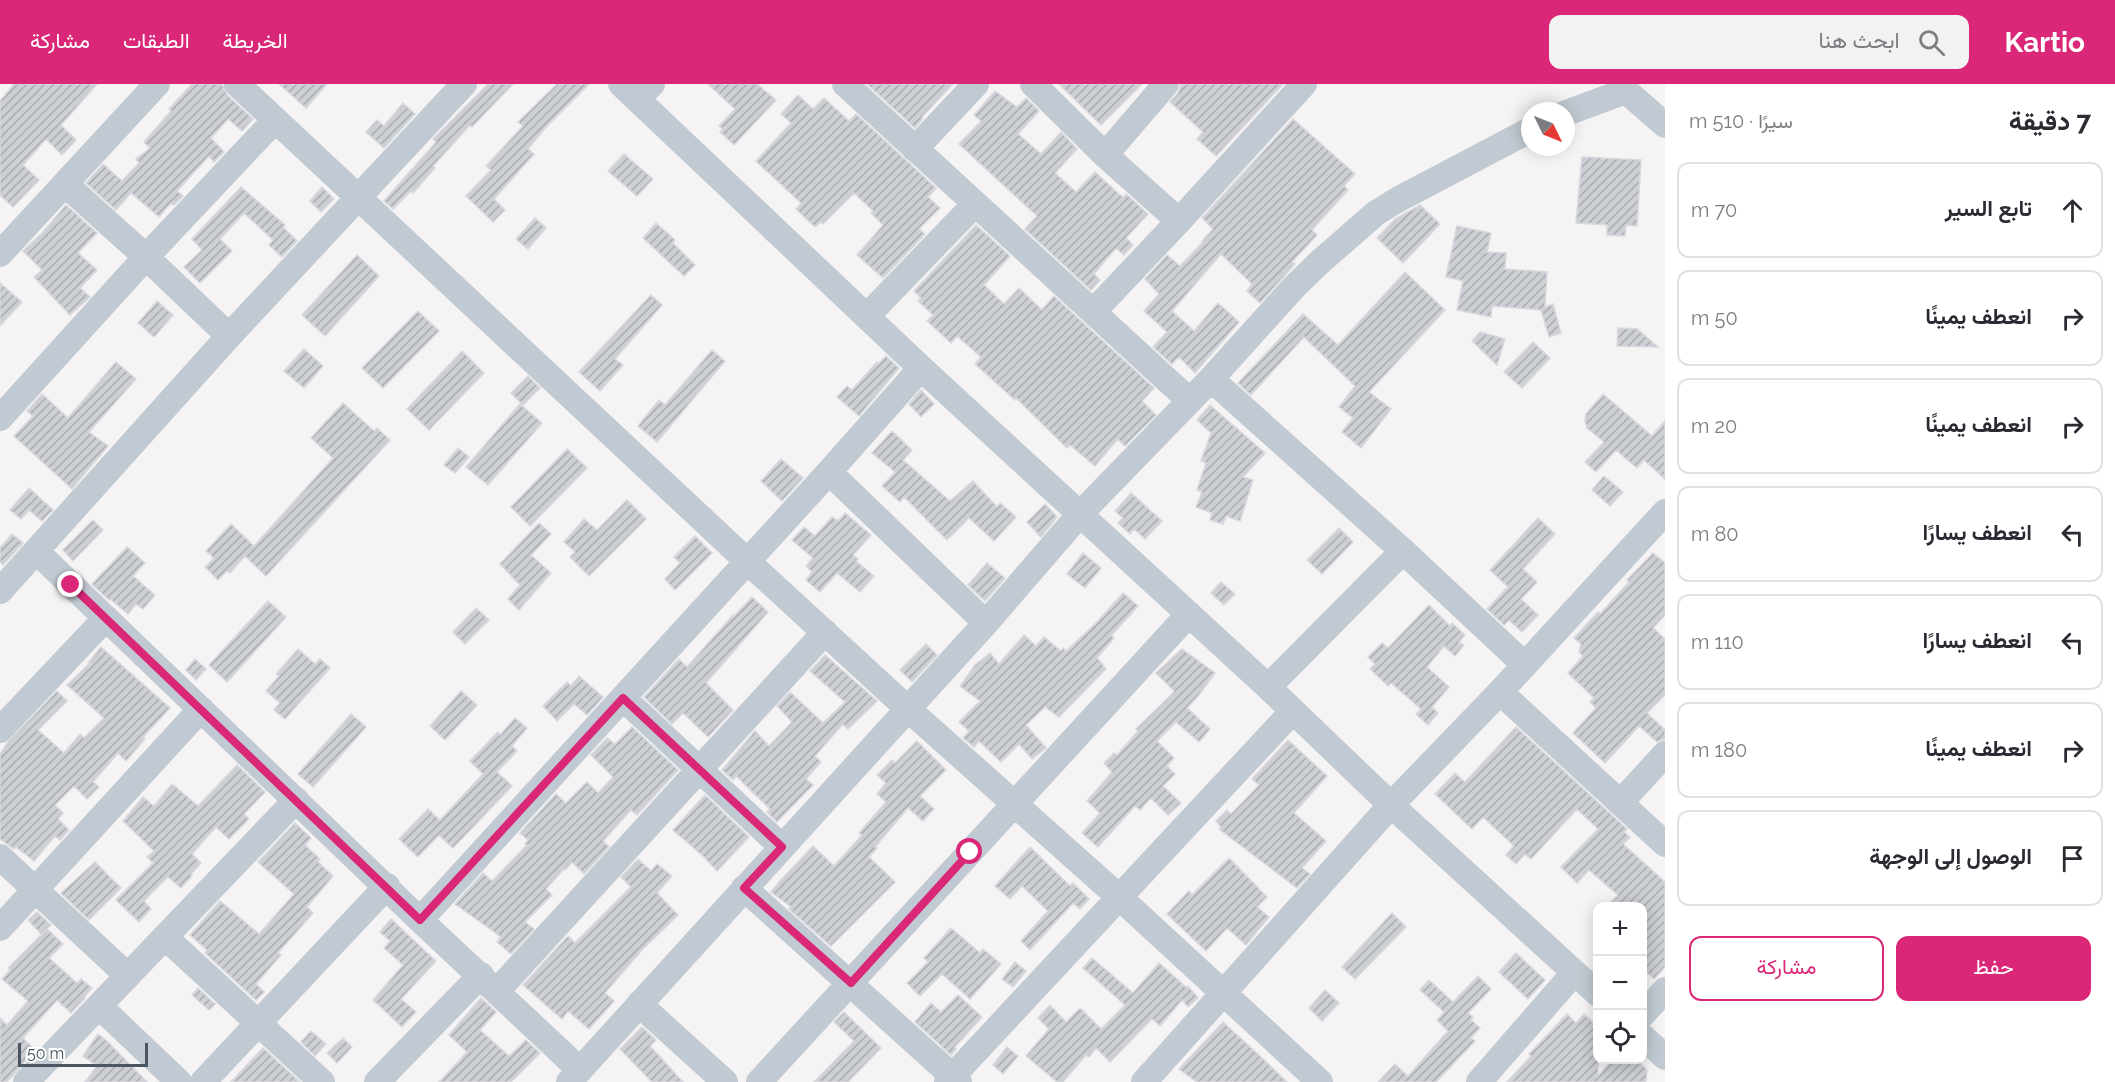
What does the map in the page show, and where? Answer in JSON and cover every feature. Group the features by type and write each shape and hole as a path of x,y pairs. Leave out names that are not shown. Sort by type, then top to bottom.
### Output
{"street":[{"path":"0,254 157,84"},
{"path":"237,84 747,561 1320,1082"},
{"path":"0,591 229,336 464,84"},
{"path":"845,84 1190,401"},
{"path":"915,149 976,84"},
{"path":"1033,84 1105,155 1179,222"},
{"path":"1105,155 1166,84"},
{"path":"1093,312 1179,222 1304,84"},
{"path":"1575,109 1623,87 1665,125"},
{"path":"636,89 921,368 1593,990"},
{"path":"0,418 274,120"},
{"path":"37,552 420,920 489,983 575,1076 908,709 1080,514 1211,379 1294,287 1376,213 1521,135"},
{"path":"64,184 146,257 229,336"},
{"path":"867,316 975,204"},
{"path":"420,920 921,368"},
{"path":"1211,379 1525,664"},
{"path":"829,472 986,622"},
{"path":"1144,1082 1391,805 1663,518"},
{"path":"1268,687 1403,551"},
{"path":"759,1082 1189,614"},
{"path":"0,730 106,618"},
{"path":"377,1082 489,983 699,768 825,632"},
{"path":"1500,692 1665,844"},
{"path":"623,698 782,847"},
{"path":"0,928 201,709"},
{"path":"744,888 851,983 952,1080 1293,711"},
{"path":"1620,803 1665,754"},
{"path":"26,1082 296,800"},
{"path":"0,857 128,976"},
{"path":"203,1082 387,886"},
{"path":"165,937 322,1082"},
{"path":"1479,1082 1574,973"},
{"path":"1647,1010 1665,990"},
{"path":"639,1004 725,1082"},
{"path":"99,1006 179,1082"},
{"path":"1647,1041 1665,1057"}],"building":[{"path":"14,84 97,84 61,125 76,140 62,155 46,139 23,165 39,180 13,207 0,195 0,101"},
{"path":"192,84 222,84 227,95 253,119 242,131 228,119 211,138 224,152 214,162 209,156 177,191 183,196 174,205 171,203 159,217 131,193 116,210 86,183 103,164 122,181 139,163 136,159 150,148 144,142"},
{"path":"279,84 327,84 306,108"},
{"path":"488,84 513,84 472,127 470,125 433,166 435,168 413,193 411,191 393,209 384,201 436,142 433,139"},
{"path":"557,84 589,84 546,127 528,149 534,154 494,199 505,210 493,222 466,196 491,170 486,166 523,126 518,122"},
{"path":"708,84 757,84 776,100 734,145 720,132 723,129 719,126 735,109"},
{"path":"867,84 953,84 922,117 915,128"},
{"path":"1059,84 1142,84 1101,125"},
{"path":"1181,84 1283,84 1216,156 1197,139 1203,132 1170,102 1178,93"},
{"path":"995,91 1017,107 1026,98 1039,111 1018,134 1041,154 1061,132 1077,149 1055,173 1076,192 1095,172 1120,195 1124,197 1126,194 1148,214 1126,238 1133,245 1124,255 1116,248 1094,274 1100,280 1091,290 1025,229 1037,216 959,144 981,121 974,115"},
{"path":"798,95 813,109 824,98 849,121 856,114 936,188 928,197 940,208 919,229 925,234 883,278 857,255 883,225 871,213 873,211 854,193 823,224 821,222 815,227 796,209 801,203 756,161 791,123 781,114"},
{"path":"403,103 415,114 384,148 366,132 377,120 384,126"},
{"path":"1293,119 1355,174 1344,186 1348,190 1312,230 1317,235 1292,262 1295,264 1260,303 1247,291 1252,284 1221,254 1172,311 1194,331 1218,303 1239,322 1195,373 1179,357 1172,364 1153,347 1167,332 1144,311 1159,294 1145,279 1167,255 1180,266 1203,242 1213,229 1202,218"},
{"path":"624,154 653,179 637,196 608,171"},
{"path":"1582,157 1641,160 1637,226 1626,225 1625,236 1607,235 1607,225 1576,223"},
{"path":"241,187 285,225 283,227 297,241 282,257 269,245 273,240 244,213 220,239 232,251 200,283 184,267 202,250 192,239"},
{"path":"322,187 334,199 321,212 310,201"},
{"path":"66,205 97,233 78,253 97,270 80,288 90,297 70,315 34,277 42,270 23,251"},
{"path":"1420,205 1440,224 1403,263 1377,238 1395,219"},
{"path":"535,218 546,228 528,249 516,239"},
{"path":"656,223 675,240 673,243 695,265 684,276 643,238"},
{"path":"976,225 1010,256 984,285 1004,304 1019,288 1042,310 1054,296 1154,388 1142,401 1156,415 1125,446 1118,439 1095,466 1070,445 1067,448 1016,398 1015,400 975,364 981,357 957,336 951,343 927,321 933,315 918,301 921,298 914,291"},
{"path":"1457,226 1491,233 1487,252 1506,253 1505,269 1547,272 1545,307 1553,304 1561,333 1549,337 1541,310 1492,306 1491,317 1457,310 1463,281 1446,277"},
{"path":"357,255 379,276 325,336 302,315"},
{"path":"1405,272 1445,310 1369,392 1391,409 1361,448 1342,432 1353,418 1339,407 1355,386 1304,337 1251,395 1238,383 1303,314 1338,345"},
{"path":"0,283 22,302 0,326"},
{"path":"651,295 662,305 615,359 623,365 600,391 579,372"},
{"path":"157,301 173,315 154,337 138,323"},
{"path":"418,311 439,331 383,388 362,368"},
{"path":"1618,328 1637,329 1658,347 1617,346"},
{"path":"1480,332 1505,339 1497,365 1472,341"},
{"path":"1533,342 1550,358 1522,388 1504,372"},
{"path":"304,349 323,366 304,388 284,371"},
{"path":"712,350 725,361 657,442 638,426 659,400 665,405"},
{"path":"462,351 484,373 429,430 407,409"},
{"path":"886,356 899,368 859,416 837,397 847,386 852,390 877,362 879,363"},
{"path":"116,362 136,379 89,432 108,446 72,489 14,436 33,416 27,411 42,394 68,418"},
{"path":"528,376 540,388 523,405 511,393"},
{"path":"921,390 934,404 921,417 909,404"},
{"path":"1603,394 1652,436 1665,421 1665,479 1644,460 1637,468 1616,450 1596,472 1585,462 1604,442 1587,428 1585,421 1586,414"},
{"path":"343,403 374,431 377,428 390,440 266,576 245,556 230,573 227,571 218,580 205,567 214,558 206,551 231,524 254,546 333,458 311,438"},
{"path":"520,404 542,423 488,485 466,467"},
{"path":"1210,405 1265,453 1243,477 1253,480 1240,521 1226,516 1223,524 1210,520 1212,513 1196,507 1202,492 1197,490 1206,463 1201,461 1211,433 1197,420"},
{"path":"892,431 912,450 903,460 950,501 973,481 997,507 1000,503 1016,517 994,541 969,518 947,540 904,497 900,502 882,486 895,472 872,453"},
{"path":"458,448 469,457 455,473 444,465"},
{"path":"567,449 587,468 530,526 511,507"},
{"path":"781,459 803,478 782,501 761,481"},
{"path":"1604,476 1623,492 1610,506 1592,490"},
{"path":"29,488 53,510 42,521 29,510 21,519 10,510"},
{"path":"1131,493 1162,521 1145,539 1134,529 1130,534 1118,523 1123,518 1115,511"},
{"path":"627,500 646,519 589,576 570,557 575,552 564,542 584,519 597,530"},
{"path":"1045,504 1057,517 1041,537 1027,522"},
{"path":"845,513 871,535 853,555 858,559 856,561 874,576 860,592 837,573 820,592 806,580 812,572 806,566 813,558 792,540 804,527 815,536 832,517 838,521"},
{"path":"1538,518 1555,534 1523,569 1537,582 1521,599 1538,615 1522,632 1509,620 1504,625 1487,609 1508,587 1490,570"},
{"path":"93,520 103,530 73,561 63,550"},
{"path":"539,523 551,534 531,555 551,573 519,610 508,599 520,585 500,564"},
{"path":"1339,528 1353,542 1322,574 1307,560"},
{"path":"12,534 23,543 3,565 0,562 0,548"},
{"path":"695,536 712,553 675,590 665,579 680,563 674,557"},
{"path":"127,547 145,563 133,576 155,595 143,609 136,604 128,614 92,584"},
{"path":"1083,553 1101,568 1085,588 1067,574"},
{"path":"1653,553 1665,563 1665,615 1653,628 1665,639 1665,695 1647,713 1665,730 1665,739 1657,742 1639,726 1605,763 1573,733 1596,708 1590,702 1594,698 1568,673 1583,656 1579,652 1581,644 1574,638 1598,612 1600,614 1629,582 1627,580"},
{"path":"987,563 1005,578 985,601 968,585"},
{"path":"1221,582 1235,594 1224,605 1211,593"},
{"path":"1123,593 1138,606 1111,636 1114,638 1097,658 1106,669 1059,717 1045,707 1026,725 1046,748 1032,759 1019,744 1001,762 979,741 974,747 963,738 969,731 959,722 980,701 960,686 975,665 990,653 999,664 1024,635 1036,646 1044,637 1061,651 1063,648 1066,651"},
{"path":"752,597 768,612 706,683 733,710 708,737 683,713 672,724 644,697 679,659 687,667"},
{"path":"268,601 286,617 227,682 209,665"},
{"path":"1429,605 1450,626 1452,623 1465,635 1459,642 1464,645 1455,656 1444,646 1427,667 1449,687 1432,707 1438,713 1428,725 1416,714 1421,709 1391,683 1388,686 1370,669 1375,664 1368,657 1382,643 1388,648"},
{"path":"476,608 489,620 465,644 453,632"},
{"path":"926,644 937,655 912,682 900,670"},
{"path":"101,647 170,708 143,737 145,739 126,761 118,753 93,782 99,787 87,799 74,786 55,805 63,813 58,819 69,830 60,840 55,836 34,861 16,847 14,849 0,839 0,754 8,742 57,691 67,701 38,730 64,753 80,734 84,738 104,718 67,685 89,664"},
{"path":"298,649 315,664 320,659 330,668 285,719 274,710 280,703 266,691 279,676 276,674"},
{"path":"1182,649 1215,673 1187,708 1210,729 1199,742 1176,722 1157,741 1174,758 1167,766 1175,774 1163,786 1181,803 1168,815 1151,798 1140,810 1135,806 1098,847 1082,833 1100,813 1087,801 1112,772 1104,763 1114,753 1117,755 1138,731 1136,729 1173,693 1174,691 1156,673"},
{"path":"825,655 877,701 848,729 843,724 815,756 821,762 806,779 813,785 777,822 767,812 770,809 736,776 733,780 722,770 755,731 769,746 792,722 777,706 790,692 823,723 845,702 810,671"},
{"path":"195,659 206,669 196,680 186,670"},
{"path":"579,676 603,697 587,715 574,704 557,721 543,706 567,682 571,686"},
{"path":"461,691 477,705 445,740 430,726"},
{"path":"351,714 366,727 313,787 298,774"},
{"path":"515,718 527,728 512,746 517,751 497,772 512,786 453,848 439,835 418,857 399,839 428,809 440,820 483,774 470,761 498,732 500,735"},
{"path":"632,727 678,770 637,815 631,810 603,841 609,847 584,874 572,862 564,869 546,889 552,895 525,922 534,929 511,954 497,942 501,937 455,904 483,873 492,881 527,845 525,844 528,840 520,833 556,794 566,803 587,782 598,793 613,777 591,755 607,738 615,744"},
{"path":"1516,727 1627,829 1624,832 1630,837 1623,844 1665,882 1665,967 1654,979 1647,973 1647,902 1611,902 1618,895 1589,870 1577,883 1561,867 1598,829 1577,809 1531,859 1525,854 1516,864 1506,855 1514,846 1483,817 1472,829 1435,794 1455,773 1465,782"},
{"path":"1288,740 1327,776 1294,813 1326,841 1302,868 1310,874 1297,888 1219,829 1221,827 1216,821 1227,810 1231,814 1259,785 1252,779"},
{"path":"917,741 946,770 920,796 934,809 923,821 908,808 875,847 877,848 869,857 895,882 831,946 789,909 791,907 771,892 813,846 834,866 862,835 859,833 886,802 877,794 886,783 877,775 892,760 895,763"},
{"path":"237,765 265,792 244,814 249,819 229,839 216,827 192,854 201,863 191,874 192,876 181,888 168,877 144,901 151,909 139,922 116,900 153,863 147,857 154,851 123,821 143,797 154,806 172,784 198,806"},
{"path":"705,795 749,837 717,871 673,830"},
{"path":"295,823 311,838 305,845 333,876 307,907 313,913 278,953 281,955 256,984 264,992 256,1000 205,953 207,950 190,935 220,901 259,934 294,894 258,862"},
{"path":"1030,847 1070,886 1073,883 1089,899 1080,909 1073,903 1030,950 1021,941 1048,911 1022,886 1010,899 995,886"},
{"path":"1229,858 1267,897 1257,907 1269,917 1246,945 1227,928 1206,951 1167,914 1189,891 1192,895"},
{"path":"638,859 651,871 657,864 672,876 657,893 678,915 642,950 605,993 614,1001 589,1029 568,1011 562,1019 523,985 568,936 575,943 631,887 621,877"},
{"path":"95,862 121,888 89,920 61,893"},
{"path":"37,912 51,925 41,934 28,920"},
{"path":"1392,913 1406,927 1355,979 1342,967"},
{"path":"391,919 436,961 401,999 416,1012 402,1027 373,1000 403,965 384,948 390,941 380,932"},
{"path":"951,928 980,953 983,949 1001,964 970,999 942,974 920,996 907,983 928,962 924,958"},
{"path":"47,929 63,944 49,958 77,983 81,979 92,988 71,1013 57,1000 23,1038 35,1050 7,1082 0,1082 0,1018 7,1025 28,1001 2,979 10,970 8,968"},
{"path":"1516,953 1545,980 1528,999 1499,972"},
{"path":"1092,958 1133,993 1159,963 1187,988 1188,986 1198,998 1188,1007 1182,1000 1160,1026 1152,1019 1110,1062 1096,1048 1089,1057 1086,1055 1063,1082 1057,1082 1026,1056 1049,1029 1038,1018 1050,1005 1066,1022 1080,1008 1101,1029 1125,1005 1083,968"},
{"path":"1015,962 1026,971 1013,987 1002,979"},
{"path":"1478,976 1491,989 1468,1013 1473,1017 1471,1020 1480,1028 1471,1038 1475,1041 1436,1082 1378,1082 1395,1064 1408,1076 1448,1031 1437,1020 1444,1012 1420,990 1429,980 1453,1002"},
{"path":"198,988 215,1004 209,1010 192,995"},
{"path":"1325,990 1339,1003 1322,1021 1309,1008"},
{"path":"958,995 982,1017 954,1048 956,1049 951,1055 915,1022 931,1003 941,1012"},
{"path":"481,998 496,1012 480,1030 509,1056 526,1040 540,1053 511,1082 439,1082 467,1052 449,1035"},
{"path":"844,1012 881,1048 848,1082 814,1082 854,1041 834,1022"},
{"path":"1567,1014 1576,1023 1584,1014 1593,1022 1593,1064 1598,1064 1598,1076 1609,1064 1642,1064 1647,1070 1646,1082 1507,1082 1531,1056 1529,1054"},
{"path":"1223,1022 1287,1082 1197,1082 1179,1069"},
{"path":"642,1027 656,1040 650,1046 683,1082 652,1082 620,1049"},
{"path":"311,1031 326,1044 315,1056 301,1042"},
{"path":"98,1034 147,1082 85,1082 97,1066 83,1056"},
{"path":"343,1038 352,1047 337,1063 327,1053"},
{"path":"1007,1047 1018,1056 1003,1074 993,1065"},
{"path":"263,1048 300,1082 231,1082"}],"route":[{"path":"71,585 420,920 623,698 782,847 744,888 851,983 970,852"}]}
